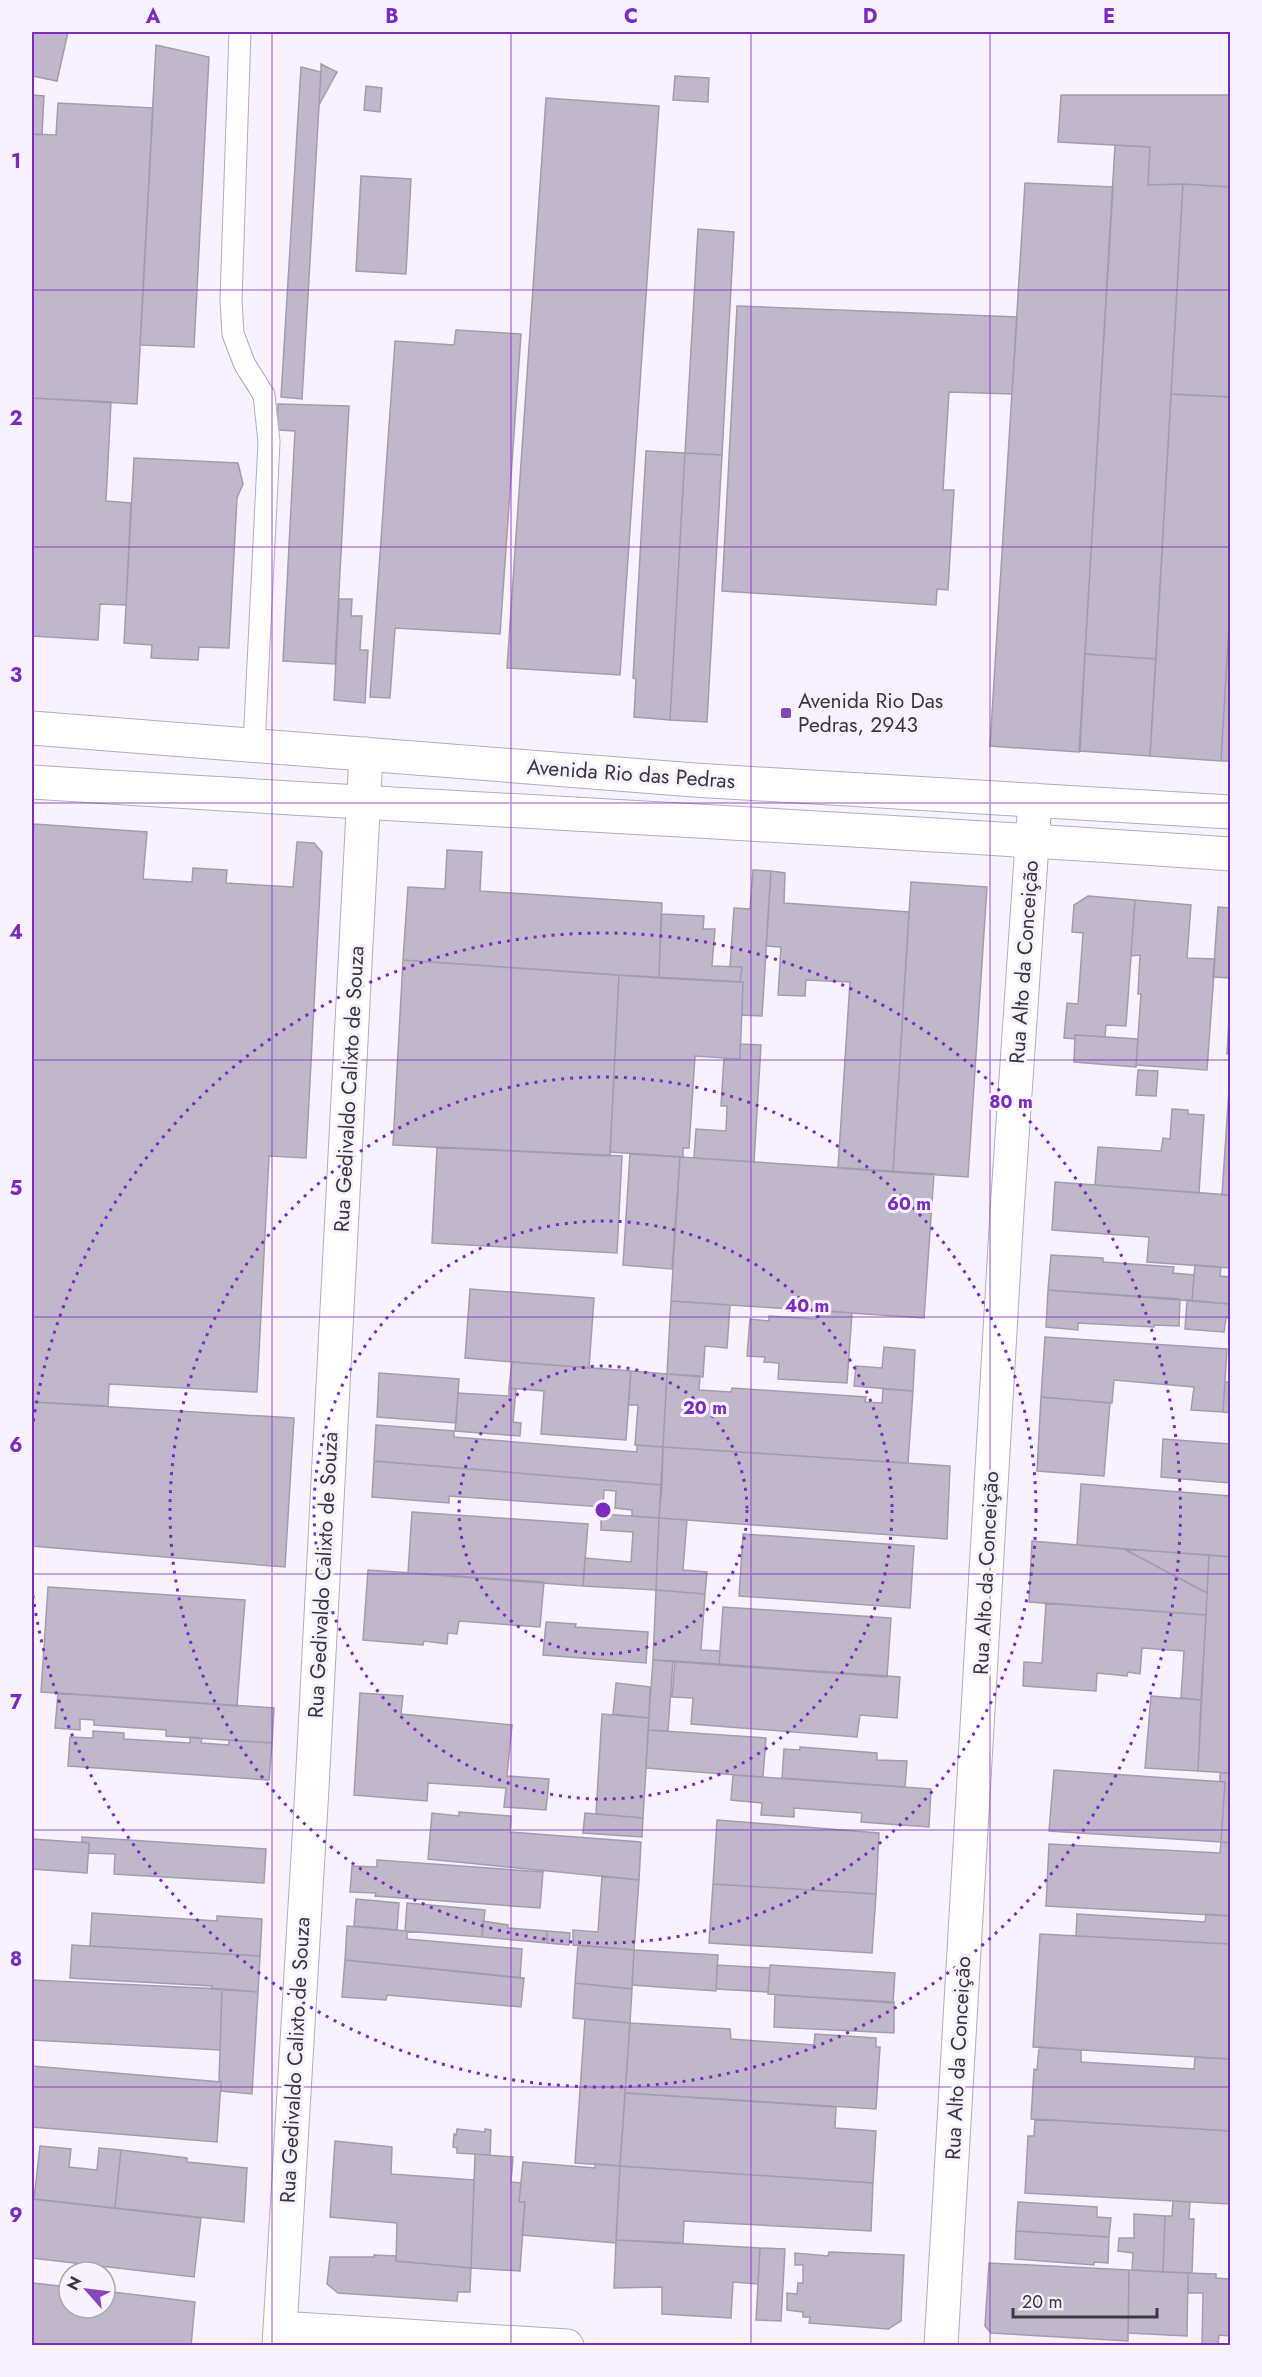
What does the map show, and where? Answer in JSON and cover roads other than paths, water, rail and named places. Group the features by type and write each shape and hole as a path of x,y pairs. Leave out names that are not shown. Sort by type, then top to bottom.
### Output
{"street":[{"name":"Avenida Rio das Pedras","path":"32,728 694,780 1230,812"},
{"name":"Rua Gedivaldo Calixto de Souza","path":"279,2337 313,1764 366,754"},
{"name":"Avenida Rio das Pedras","path":"32,782 364,804 1032,840 1230,854"},
{"name":"Rua Alto da Conceição","path":"941,2346 1007,1211 1035,800"},
{"path":"279,2337 567,2346"}],"lane":[{"path":"240,32 231,300 233,334 245,365 264,395 269,442 254,745"}],"place":[{"name":"Avenida Rio Das Pedras, 2943","path":"786,713"}]}
